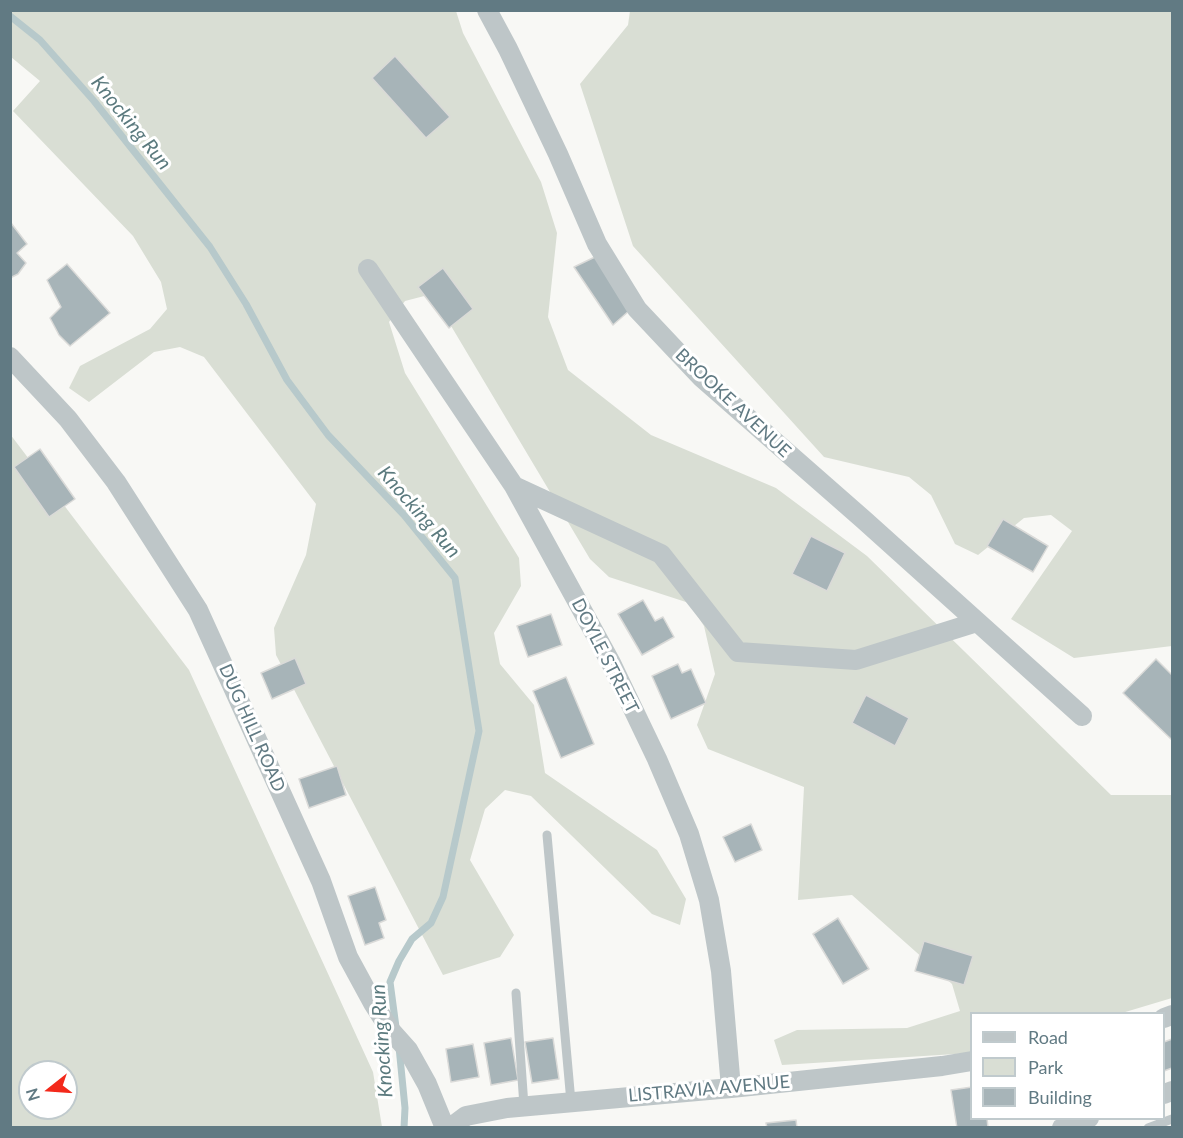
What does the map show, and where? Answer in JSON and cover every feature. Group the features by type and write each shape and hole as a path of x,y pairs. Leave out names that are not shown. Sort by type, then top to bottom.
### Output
{"street":[{"name":"BROOKE AVENUE","path":"487,10 558,154 597,244 637,309 701,377 1082,716"},
{"name":"DOYLE STREET","path":"368,269 514,486 611,663 657,759 689,834 709,900 721,971 731,1088"},
{"name":"DUG HILL ROAD","path":"10,357 68,419 116,482 198,610 321,881 348,957 373,1003 408,1050 427,1084 445,1128"},
{"path":"514,486 661,554 738,652 855,660 977,622"},
{"name":"LISTRAVIA AVENUE","path":"450,1128 466,1116 524,1106 731,1088 970,1061"},
{"path":"1062,1128 1086,1120"}],"lane":[{"path":"547,835 571,1102"},
{"path":"516,993 524,1106"},
{"path":"1148,1128 1173,1119"}],"green space":[{"path":"10,11 456,11 463,33 541,182 557,233 548,317 568,370 651,435 776,488 867,556 1111,795 1172,795 1172,998 1125,1012 970,1012 970,1053 782,1065 774,1040 797,1030 907,1028 960,1011 952,984 852,895 798,900 804,787 708,749 697,725 715,674 704,626 689,603 609,577 590,559 432,294 405,301 389,322 405,373 519,558 521,586 494,633 500,664 534,705 545,773 657,850 686,899 680,925 652,914 531,796 505,790 485,809 470,860 514,935 500,957 443,975 276,655 274,628 306,555 316,504 204,357 180,347 154,352 89,402 69,388 80,366 150,329 167,309 161,282 133,236 13,111 40,81 11,57"},
{"path":"630,11 1172,11 1172,646 1074,658 1011,619 1072,531 1051,515 1024,518 978,555 955,544 931,495 909,477 824,457 633,246 580,84 628,25"},
{"path":"10,434 189,670 373,1072 382,1127 11,1127"}],"building":[{"path":"395,56 450,117 426,138 372,78"},
{"path":"11,223 27,244 17,253 26,263 18,274 10,278"},
{"path":"597,256 630,310 613,325 574,267"},
{"path":"67,264 110,313 70,346 59,335 50,318 61,307 47,280"},
{"path":"443,268 473,309 449,328 418,287"},
{"path":"40,449 75,499 49,517 14,467"},
{"path":"1003,519 1048,546 1033,572 987,546"},
{"path":"811,536 845,553 827,591 792,574"},
{"path":"643,600 655,621 663,617 674,637 642,655 618,614"},
{"path":"551,614 562,645 528,657 517,626"},
{"path":"295,658 306,684 272,699 261,673"},
{"path":"1156,659 1172,675 1172,740 1123,693"},
{"path":"678,664 682,673 691,669 706,703 671,719 652,676"},
{"path":"566,677 594,744 561,758 533,691"},
{"path":"866,695 909,718 895,746 852,723"},
{"path":"337,766 346,795 309,808 299,779"},
{"path":"751,824 762,850 735,862 723,837"},
{"path":"375,887 386,920 379,923 384,938 365,945 348,896"},
{"path":"838,918 869,969 843,984 813,934"},
{"path":"924,941 973,956 964,985 915,971"},
{"path":"511,1038 518,1080 491,1085 484,1043"},
{"path":"553,1038 559,1079 532,1083 525,1042"},
{"path":"1172,1039 1172,1068 1165,1071 1165,1042"},
{"path":"473,1044 479,1077 451,1082 446,1049"},
{"path":"970,1087 970,1120 987,1120 988,1128 957,1128 951,1090"},
{"path":"796,1120 797,1128 767,1128 766,1123"}],"waterway":[{"name":"Knocking Run","path":"10,16 40,40 94,101 210,247 246,304 287,380 328,435 404,515 455,578 479,731 443,897 431,923 412,939 390,982 396,1027"},
{"name":"Knocking Run","path":"399,1047 405,1108 404,1128"}]}
